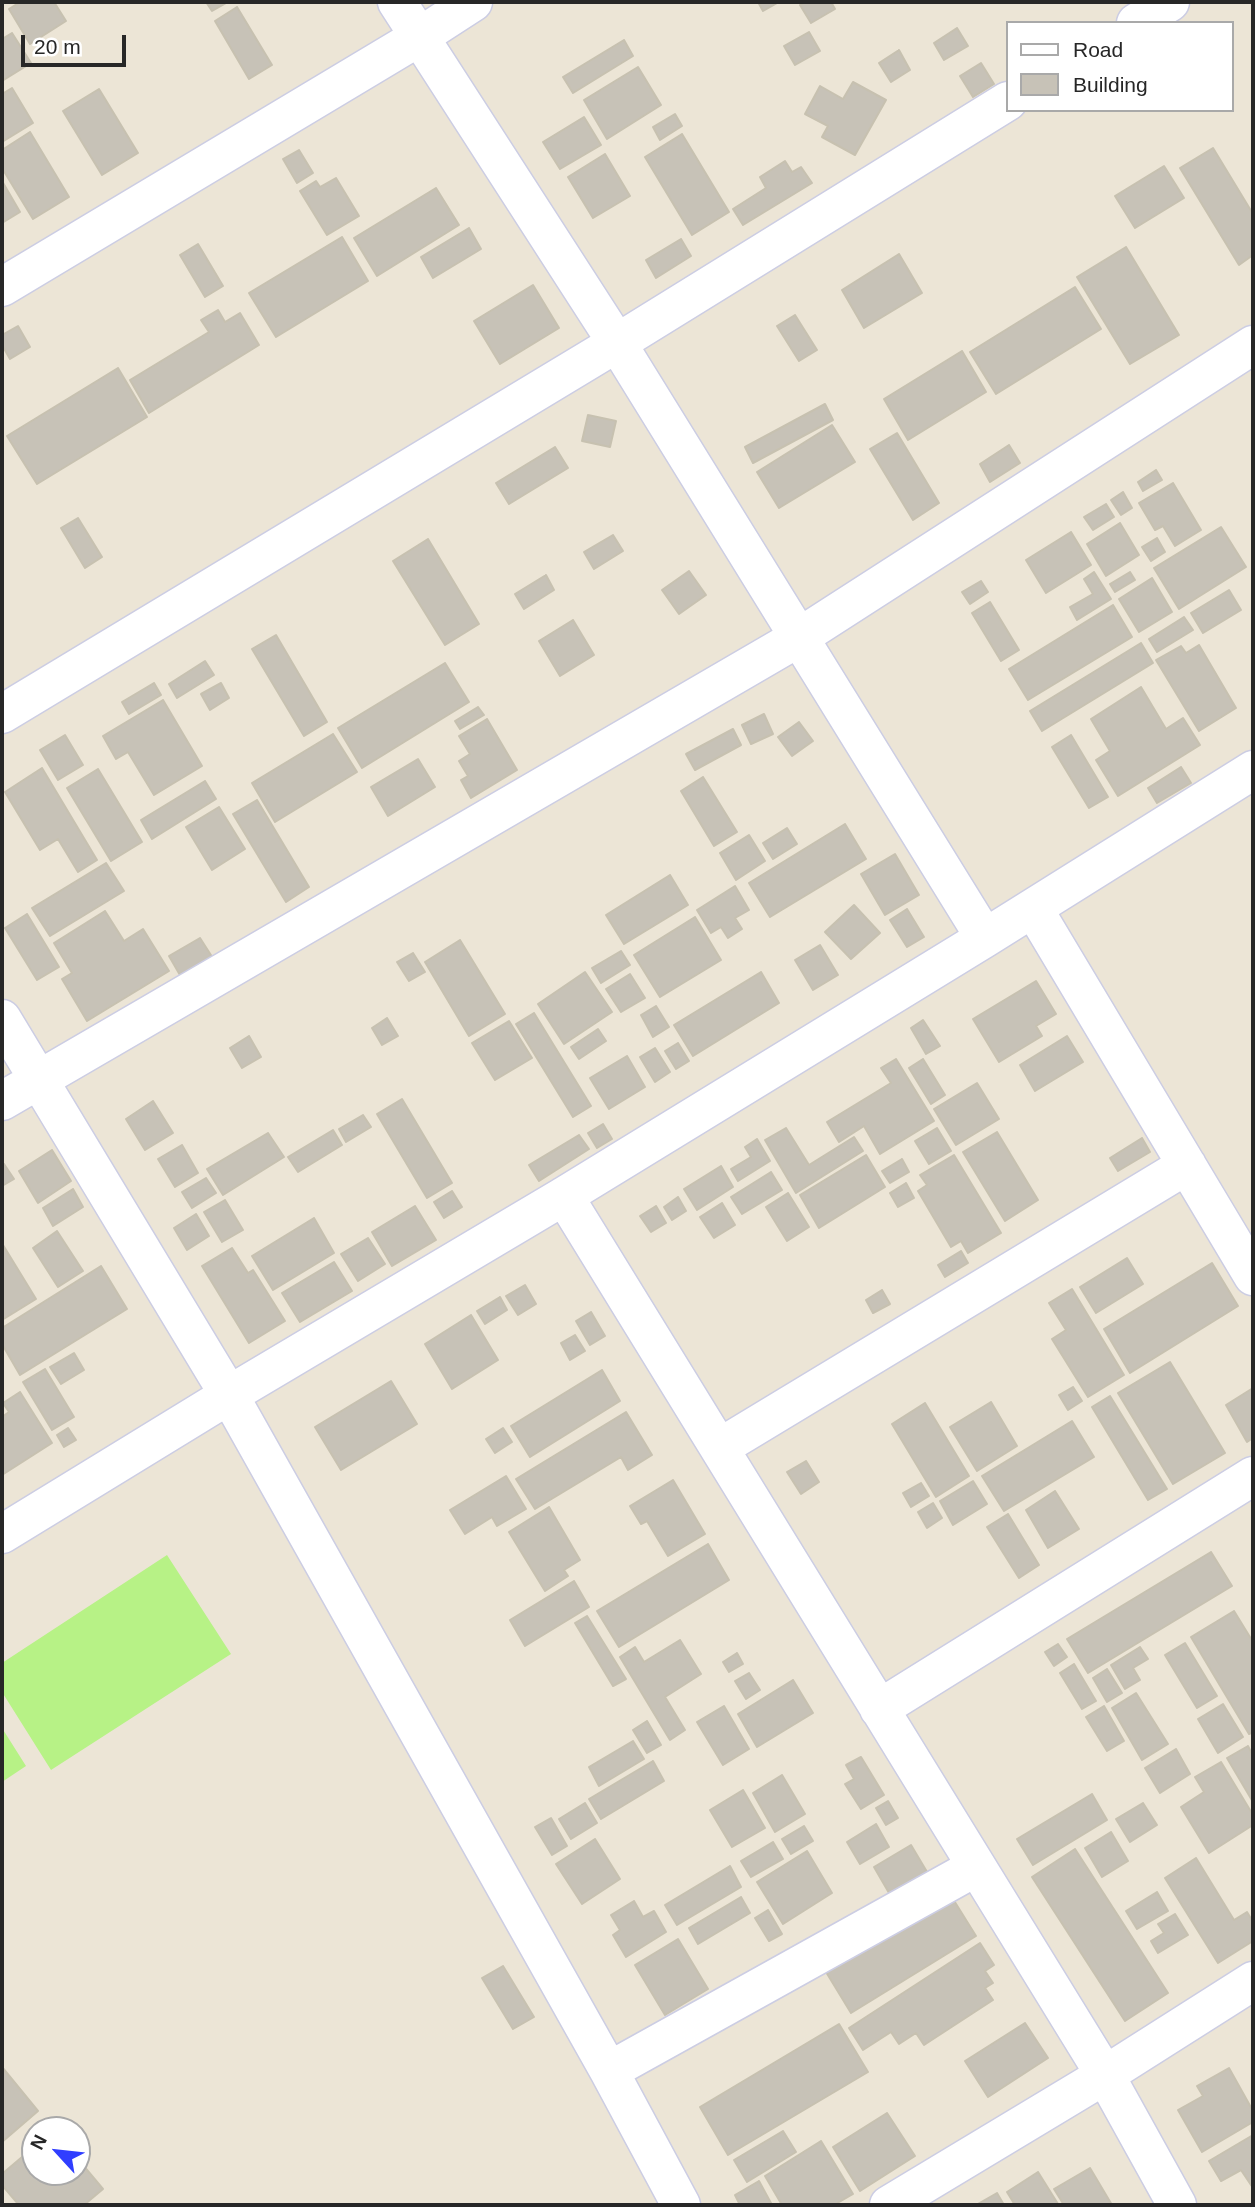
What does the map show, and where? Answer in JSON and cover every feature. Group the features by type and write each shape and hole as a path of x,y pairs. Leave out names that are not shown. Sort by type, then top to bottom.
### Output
{"street":[{"path":"397,2 617,343 985,938"},
{"path":"2,287 473,2"},
{"path":"1139,21 1170,2"},
{"path":"2,713 617,343 1006,102"},
{"path":"2,1101 798,638 1253,345"},
{"path":"2,1534 229,1395 564,1196 1253,770"},
{"path":"1033,908 1253,1276"},
{"path":"2,1019 229,1395 609,2071 681,2205"},
{"path":"719,1448 1187,1165"},
{"path":"564,1196 1105,2075 1177,2205"},
{"path":"879,1709 1253,1476"},
{"path":"609,2071 976,1867"},
{"path":"889,2205 1105,2075 1253,1981"}],"green space":[{"path":"167,1555 231,1654 51,1770 2,1692 2,1663"},
{"path":"2,1728 26,1766 2,1782"}],"building":[{"path":"20,2 54,2 66,21 30,44 9,9"},
{"path":"206,2 228,2 212,11"},
{"path":"758,2 779,2 763,11"},
{"path":"805,2 831,2 835,9 811,23 800,5"},
{"path":"237,7 272,65 249,79 215,21"},
{"path":"957,28 968,46 944,60 934,43"},
{"path":"809,32 820,51 795,65 784,46"},
{"path":"12,33 31,63 2,81 2,39"},
{"path":"624,40 633,56 573,93 563,77"},
{"path":"899,50 910,70 891,82 879,63"},
{"path":"981,63 994,84 973,97 960,76"},
{"path":"638,67 661,105 607,139 584,100"},
{"path":"853,82 886,100 855,155 822,137 828,126 805,114 820,86 843,99"},
{"path":"12,88 33,123 2,142 2,94"},
{"path":"99,89 138,153 102,175 63,111"},
{"path":"675,114 682,126 660,140 653,127"},
{"path":"584,117 601,145 560,169 543,142"},
{"path":"30,132 69,197 33,219 2,168 2,150"},
{"path":"682,134 729,212 692,235 645,157"},
{"path":"1213,148 1253,214 1253,255 1239,265 1180,168"},
{"path":"299,150 313,173 297,183 283,159"},
{"path":"605,154 630,196 593,218 568,177"},
{"path":"785,161 792,172 801,167 812,183 743,225 733,209 766,188 760,177"},
{"path":"1164,166 1184,198 1135,228 1115,196"},
{"path":"336,178 359,216 327,235 300,191 316,181 320,187"},
{"path":"2,181 20,212 2,223"},
{"path":"436,188 459,225 377,276 354,238"},
{"path":"469,228 481,249 433,278 421,257"},
{"path":"342,237 368,281 276,337 249,293"},
{"path":"681,239 691,256 656,278 646,260"},
{"path":"198,244 223,286 205,297 180,255"},
{"path":"1126,247 1179,335 1130,364 1077,277"},
{"path":"899,254 922,293 864,328 842,290"},
{"path":"533,285 559,328 500,364 474,321"},
{"path":"1075,287 1101,329 996,394 970,352"},
{"path":"218,310 225,322 240,313 259,345 149,413 130,380 209,332 201,320"},
{"path":"795,315 817,350 799,361 777,326"},
{"path":"18,326 30,347 10,359 2,345 2,335"},
{"path":"962,351 986,392 908,440 884,399"},
{"path":"118,368 147,417 37,484 7,436"},
{"path":"825,404 833,420 753,463 745,447"},
{"path":"588,415 616,421 610,447 582,441"},
{"path":"832,425 855,462 779,508 757,472"},
{"path":"897,433 939,503 913,520 870,449"},
{"path":"1009,445 1020,463 990,482 980,464"},
{"path":"555,447 568,468 509,504 496,483"},
{"path":"1156,470 1162,480 1143,491 1138,482"},
{"path":"1173,483 1201,530 1175,546 1163,526 1155,530 1139,503"},
{"path":"1123,492 1132,508 1121,515 1111,500"},
{"path":"1106,504 1114,517 1093,530 1084,517"},
{"path":"78,518 102,557 85,568 61,528"},
{"path":"1120,523 1139,555 1106,576 1087,544"},
{"path":"1221,527 1246,567 1179,609 1154,568"},
{"path":"1071,532 1091,565 1046,593 1026,560"},
{"path":"613,535 623,551 594,569 584,552"},
{"path":"1157,538 1165,552 1151,561 1142,547"},
{"path":"428,539 479,624 445,645 393,561"},
{"path":"689,571 706,595 679,614 662,590"},
{"path":"1094,572 1111,599 1077,620 1070,607 1093,594 1084,579"},
{"path":"1130,572 1135,580 1115,592 1110,584"},
{"path":"546,575 554,590 524,609 515,594"},
{"path":"1152,578 1172,612 1139,632 1119,599"},
{"path":"981,581 988,592 970,604 962,592"},
{"path":"1229,590 1241,610 1203,633 1191,613"},
{"path":"990,602 1019,650 1001,661 972,613"},
{"path":"1113,605 1132,637 1028,700 1009,669"},
{"path":"1184,617 1193,630 1157,652 1149,639"},
{"path":"573,620 594,655 560,676 539,641"},
{"path":"276,635 327,722 304,736 252,649"},
{"path":"1141,643 1153,663 1042,731 1030,711"},
{"path":"1199,645 1236,708 1199,731 1156,660 1181,646 1186,653"},
{"path":"205,661 214,675 177,698 169,684"},
{"path":"445,663 469,702 362,768 338,728"},
{"path":"154,683 161,695 129,714 122,702"},
{"path":"221,683 229,698 210,710 201,694"},
{"path":"1141,687 1166,729 1183,718 1200,745 1118,796 1096,760 1110,751 1091,719"},
{"path":"163,700 202,766 154,795 128,752 116,759 103,736"},
{"path":"478,707 484,715 460,729 455,721"},
{"path":"764,714 773,734 751,744 742,725"},
{"path":"487,719 517,770 471,798 461,780 468,776 459,761 470,754 459,736"},
{"path":"799,722 813,741 792,756 778,737"},
{"path":"733,729 741,745 695,770 686,754"},
{"path":"333,734 357,772 275,822 252,783"},
{"path":"65,735 83,765 58,780 40,750"},
{"path":"1071,735 1108,797 1089,808 1052,747"},
{"path":"418,759 435,787 388,816 371,787"},
{"path":"1181,767 1191,783 1157,803 1148,788"},
{"path":"42,768 97,860 78,872 58,839 40,850 5,792"},
{"path":"98,769 142,842 111,861 67,788"},
{"path":"703,777 737,832 714,846 681,791"},
{"path":"205,781 216,799 152,839 141,820"},
{"path":"257,800 309,887 286,902 233,814"},
{"path":"219,807 245,849 212,870 186,827"},
{"path":"845,824 866,859 770,917 749,883"},
{"path":"787,828 797,844 773,859 763,843"},
{"path":"749,835 765,861 736,880 720,853"},
{"path":"895,854 919,895 885,915 861,874"},
{"path":"106,863 124,891 50,936 32,908"},
{"path":"670,875 688,905 624,944 606,915"},
{"path":"735,886 749,910 735,918 742,929 728,938 721,927 711,933 697,910"},
{"path":"854,905 880,933 851,959 825,932"},
{"path":"907,909 924,937 907,947 890,920"},
{"path":"105,911 124,941 143,929 169,971 87,1021 62,979 72,973 54,943"},
{"path":"27,914 59,967 37,980 5,928"},
{"path":"695,917 721,960 660,997 634,955"},
{"path":"200,938 216,963 184,982 169,956"},
{"path":"460,940 505,1014 469,1036 425,962"},
{"path":"820,945 838,975 813,990 795,960"},
{"path":"621,951 630,965 601,983 592,968"},
{"path":"413,953 425,972 409,981 397,962"},
{"path":"585,972 612,1012 564,1044 538,1004"},
{"path":"761,972 779,1003 693,1056 674,1025"},
{"path":"630,974 645,998 621,1012 606,989"},
{"path":"1036,981 1056,1014 1036,1026 1042,1036 999,1062 973,1019"},
{"path":"656,1006 669,1027 653,1037 641,1015"},
{"path":"534,1013 591,1106 573,1117 516,1024"},
{"path":"387,1018 398,1036 382,1045 372,1028"},
{"path":"923,1020 940,1046 926,1054 911,1028"},
{"path":"509,1021 532,1058 495,1080 472,1043"},
{"path":"598,1029 606,1041 579,1059 571,1047"},
{"path":"249,1036 261,1057 242,1068 230,1048"},
{"path":"1067,1036 1083,1062 1035,1091 1020,1065"},
{"path":"678,1043 689,1061 676,1069 665,1051"},
{"path":"655,1048 670,1072 655,1082 640,1057"},
{"path":"627,1056 645,1087 609,1109 590,1078"},
{"path":"896,1059 934,1121 880,1154 864,1126 839,1142 827,1122 891,1083 881,1068"},
{"path":"923,1059 945,1095 931,1104 909,1068"},
{"path":"977,1083 999,1119 956,1145 934,1109"},
{"path":"402,1099 452,1183 427,1198 377,1114"},
{"path":"153,1101 173,1133 145,1150 126,1119"},
{"path":"363,1115 371,1127 346,1142 339,1129"},
{"path":"603,1124 612,1139 597,1148 588,1133"},
{"path":"786,1128 809,1165 854,1137 863,1151 796,1193 765,1140"},
{"path":"937,1128 951,1151 929,1164 915,1141"},
{"path":"333,1130 342,1145 298,1172 288,1157"},
{"path":"997,1132 1038,1200 1005,1221 963,1152"},
{"path":"268,1133 284,1157 223,1195 207,1169"},
{"path":"579,1135 589,1149 539,1181 529,1165"},
{"path":"1142,1138 1150,1152 1118,1171 1110,1158"},
{"path":"757,1139 770,1161 738,1181 731,1169 751,1157 745,1147"},
{"path":"182,1145 198,1173 175,1187 158,1159"},
{"path":"52,1150 71,1181 38,1203 19,1171"},
{"path":"866,1155 885,1187 819,1228 800,1195"},
{"path":"954,1155 1001,1233 968,1253 961,1241 951,1247 918,1191 927,1185 920,1175"},
{"path":"902,1159 909,1172 890,1183 882,1171"},
{"path":"4,1164 14,1179 2,1186 2,1166"},
{"path":"721,1166 733,1187 697,1210 684,1189"},
{"path":"771,1172 782,1190 742,1214 731,1197"},
{"path":"206,1178 216,1193 192,1208 182,1192"},
{"path":"906,1183 914,1198 898,1207 890,1193"},
{"path":"73,1189 83,1207 53,1226 43,1208"},
{"path":"452,1191 462,1207 444,1218 434,1202"},
{"path":"788,1193 809,1227 787,1241 766,1207"},
{"path":"678,1197 686,1211 672,1220 664,1207"},
{"path":"225,1200 243,1230 222,1242 204,1212"},
{"path":"722,1203 735,1225 714,1238 700,1217"},
{"path":"415,1206 436,1240 392,1266 372,1232"},
{"path":"656,1206 666,1223 651,1232 640,1216"},
{"path":"196,1214 209,1236 187,1250 174,1228"},
{"path":"314,1218 334,1253 273,1290 252,1256"},
{"path":"57,1231 83,1271 58,1287 33,1248"},
{"path":"368,1238 385,1264 358,1281 341,1254"},
{"path":"2,1246 36,1299 2,1320"},
{"path":"232,1248 248,1273 253,1270 285,1321 249,1343 202,1266"},
{"path":"961,1251 968,1263 945,1277 938,1265"},
{"path":"1127,1258 1143,1284 1096,1313 1080,1287"},
{"path":"334,1262 352,1291 300,1322 282,1293"},
{"path":"1212,1263 1238,1306 1130,1373 1104,1329"},
{"path":"101,1266 127,1309 20,1375 2,1344 2,1328"},
{"path":"525,1285 536,1304 518,1315 506,1296"},
{"path":"1072,1289 1124,1375 1088,1397 1052,1339 1066,1330 1049,1303"},
{"path":"882,1290 890,1304 873,1313 866,1300"},
{"path":"500,1297 507,1310 485,1324 477,1311"},
{"path":"591,1312 605,1336 590,1345 576,1321"},
{"path":"471,1315 498,1360 452,1389 425,1344"},
{"path":"575,1335 585,1351 570,1360 561,1343"},
{"path":"74,1353 84,1370 61,1384 50,1367"},
{"path":"1170,1362 1225,1453 1173,1484 1118,1393"},
{"path":"45,1369 74,1417 52,1430 23,1382"},
{"path":"602,1370 620,1401 530,1457 511,1426"},
{"path":"391,1381 417,1424 341,1470 315,1427"},
{"path":"1073,1387 1082,1401 1068,1410 1059,1395"},
{"path":"1253,1388 1253,1438 1247,1442 1226,1405"},
{"path":"20,1392 52,1443 2,1475 2,1417 9,1412 3,1403"},
{"path":"1110,1396 1167,1489 1148,1500 1092,1407"},
{"path":"991,1402 1017,1446 977,1471 950,1427"},
{"path":"925,1403 969,1476 936,1497 892,1424"},
{"path":"626,1412 652,1455 628,1470 621,1457 535,1509 516,1479"},
{"path":"1072,1421 1094,1457 1004,1511 982,1476"},
{"path":"68,1428 76,1440 64,1447 57,1435"},
{"path":"503,1428 512,1442 495,1453 486,1439"},
{"path":"806,1461 819,1482 801,1494 787,1472"},
{"path":"506,1476 526,1509 497,1526 492,1517 465,1534 450,1510"},
{"path":"673,1480 705,1534 668,1556 647,1521 641,1524 630,1506"},
{"path":"973,1481 987,1504 953,1525 940,1501"},
{"path":"921,1483 929,1496 911,1507 903,1493"},
{"path":"1055,1491 1079,1529 1048,1548 1026,1510"},
{"path":"933,1503 942,1518 927,1528 918,1512"},
{"path":"549,1507 580,1560 564,1570 568,1576 545,1591 509,1532"},
{"path":"1008,1514 1039,1565 1019,1578 987,1527"},
{"path":"708,1544 729,1580 619,1647 597,1611"},
{"path":"1211,1552 1232,1586 1088,1673 1067,1639"},
{"path":"574,1581 589,1607 525,1646 510,1620"},
{"path":"1234,1611 1253,1642 1253,1732 1249,1734 1191,1637"},
{"path":"587,1616 626,1679 613,1686 575,1623"},
{"path":"680,1640 701,1674 665,1697 685,1730 670,1740 620,1657 635,1647 644,1662"},
{"path":"1185,1643 1217,1696 1197,1708 1165,1655"},
{"path":"1058,1644 1067,1657 1054,1666 1045,1652"},
{"path":"1140,1647 1148,1659 1133,1668 1140,1680 1125,1689 1111,1665"},
{"path":"737,1653 743,1664 729,1672 723,1662"},
{"path":"1074,1664 1096,1701 1082,1709 1060,1673"},
{"path":"1107,1669 1122,1693 1107,1702 1093,1678"},
{"path":"749,1673 760,1690 746,1699 735,1681"},
{"path":"793,1680 813,1713 757,1747 738,1714"},
{"path":"1136,1693 1168,1744 1142,1760 1112,1708"},
{"path":"1223,1704 1243,1737 1218,1753 1198,1719"},
{"path":"724,1706 749,1749 723,1765 697,1722"},
{"path":"1104,1706 1124,1741 1107,1751 1086,1717"},
{"path":"647,1721 661,1745 647,1753 633,1730"},
{"path":"633,1741 644,1759 599,1786 589,1767"},
{"path":"1248,1746 1253,1756 1253,1802 1227,1758"},
{"path":"1176,1749 1190,1774 1160,1793 1145,1768"},
{"path":"861,1757 884,1795 861,1809 845,1784 854,1779 846,1765"},
{"path":"653,1761 664,1781 601,1819 589,1799"},
{"path":"1221,1762 1253,1815 1253,1825 1209,1853 1181,1807 1204,1792 1195,1777"},
{"path":"782,1775 805,1814 775,1832 753,1793"},
{"path":"743,1790 765,1828 732,1847 710,1810"},
{"path":"1092,1794 1107,1820 1033,1865 1017,1839"},
{"path":"888,1801 898,1818 886,1825 876,1808"},
{"path":"585,1803 597,1823 571,1839 559,1819"},
{"path":"1143,1803 1157,1825 1130,1842 1116,1819"},
{"path":"551,1818 567,1846 552,1855 535,1827"},
{"path":"876,1824 889,1847 860,1864 847,1842"},
{"path":"804,1826 813,1841 791,1854 782,1839"},
{"path":"1111,1832 1128,1861 1102,1877 1085,1848"},
{"path":"595,1839 620,1879 582,1904 556,1864"},
{"path":"773,1842 783,1859 751,1877 741,1861"},
{"path":"911,1845 933,1882 896,1905 874,1867"},
{"path":"1075,1849 1168,1993 1125,2021 1032,1877"},
{"path":"807,1851 832,1893 783,1924 757,1882"},
{"path":"1196,1858 1234,1920 1247,1912 1253,1922 1253,1941 1218,1963 1165,1878"},
{"path":"730,1866 741,1887 677,1925 665,1905"},
{"path":"948,1891 976,1936 851,2013 823,1967"},
{"path":"1157,1892 1168,1911 1137,1929 1126,1911"},
{"path":"741,1897 750,1913 698,1944 689,1928"},
{"path":"634,1901 643,1917 654,1911 666,1932 626,1957 613,1935 620,1930 611,1915"},
{"path":"768,1910 782,1934 769,1941 755,1918"},
{"path":"1175,1914 1188,1935 1158,1953 1151,1941 1164,1933 1158,1924"},
{"path":"678,1939 708,1989 665,2015 635,1965"},
{"path":"980,1943 994,1965 985,1971 993,1983 985,1988 993,2000 924,2045 916,2033 899,2044 891,2032 863,2050 849,2028"},
{"path":"503,1966 534,2017 513,2029 482,1978"},
{"path":"1025,2023 1048,2058 988,2097 965,2061"},
{"path":"839,2024 868,2072 728,2155 700,2107"},
{"path":"2,2067 38,2111 32,2116 21,2116 21,2126 2,2142"},
{"path":"1229,2068 1253,2111 1253,2122 1202,2152 1178,2110 1203,2096 1197,2086"},
{"path":"887,2113 915,2156 860,2191 833,2147"},
{"path":"783,2131 796,2152 747,2182 734,2160"},
{"path":"1253,2135 1253,2188 1241,2170 1221,2181 1209,2161"},
{"path":"821,2141 853,2194 834,2205 782,2205 765,2176"},
{"path":"21,2158 21,2186 91,2186 91,2175 103,2189 84,2205 19,2205 2,2185 2,2174"},
{"path":"1090,2168 1112,2205 1064,2205 1054,2189"},
{"path":"1038,2172 1058,2204 1015,2205 1007,2192"},
{"path":"759,2181 772,2205 740,2205 735,2195"},
{"path":"997,2193 1004,2205 976,2205"}]}
